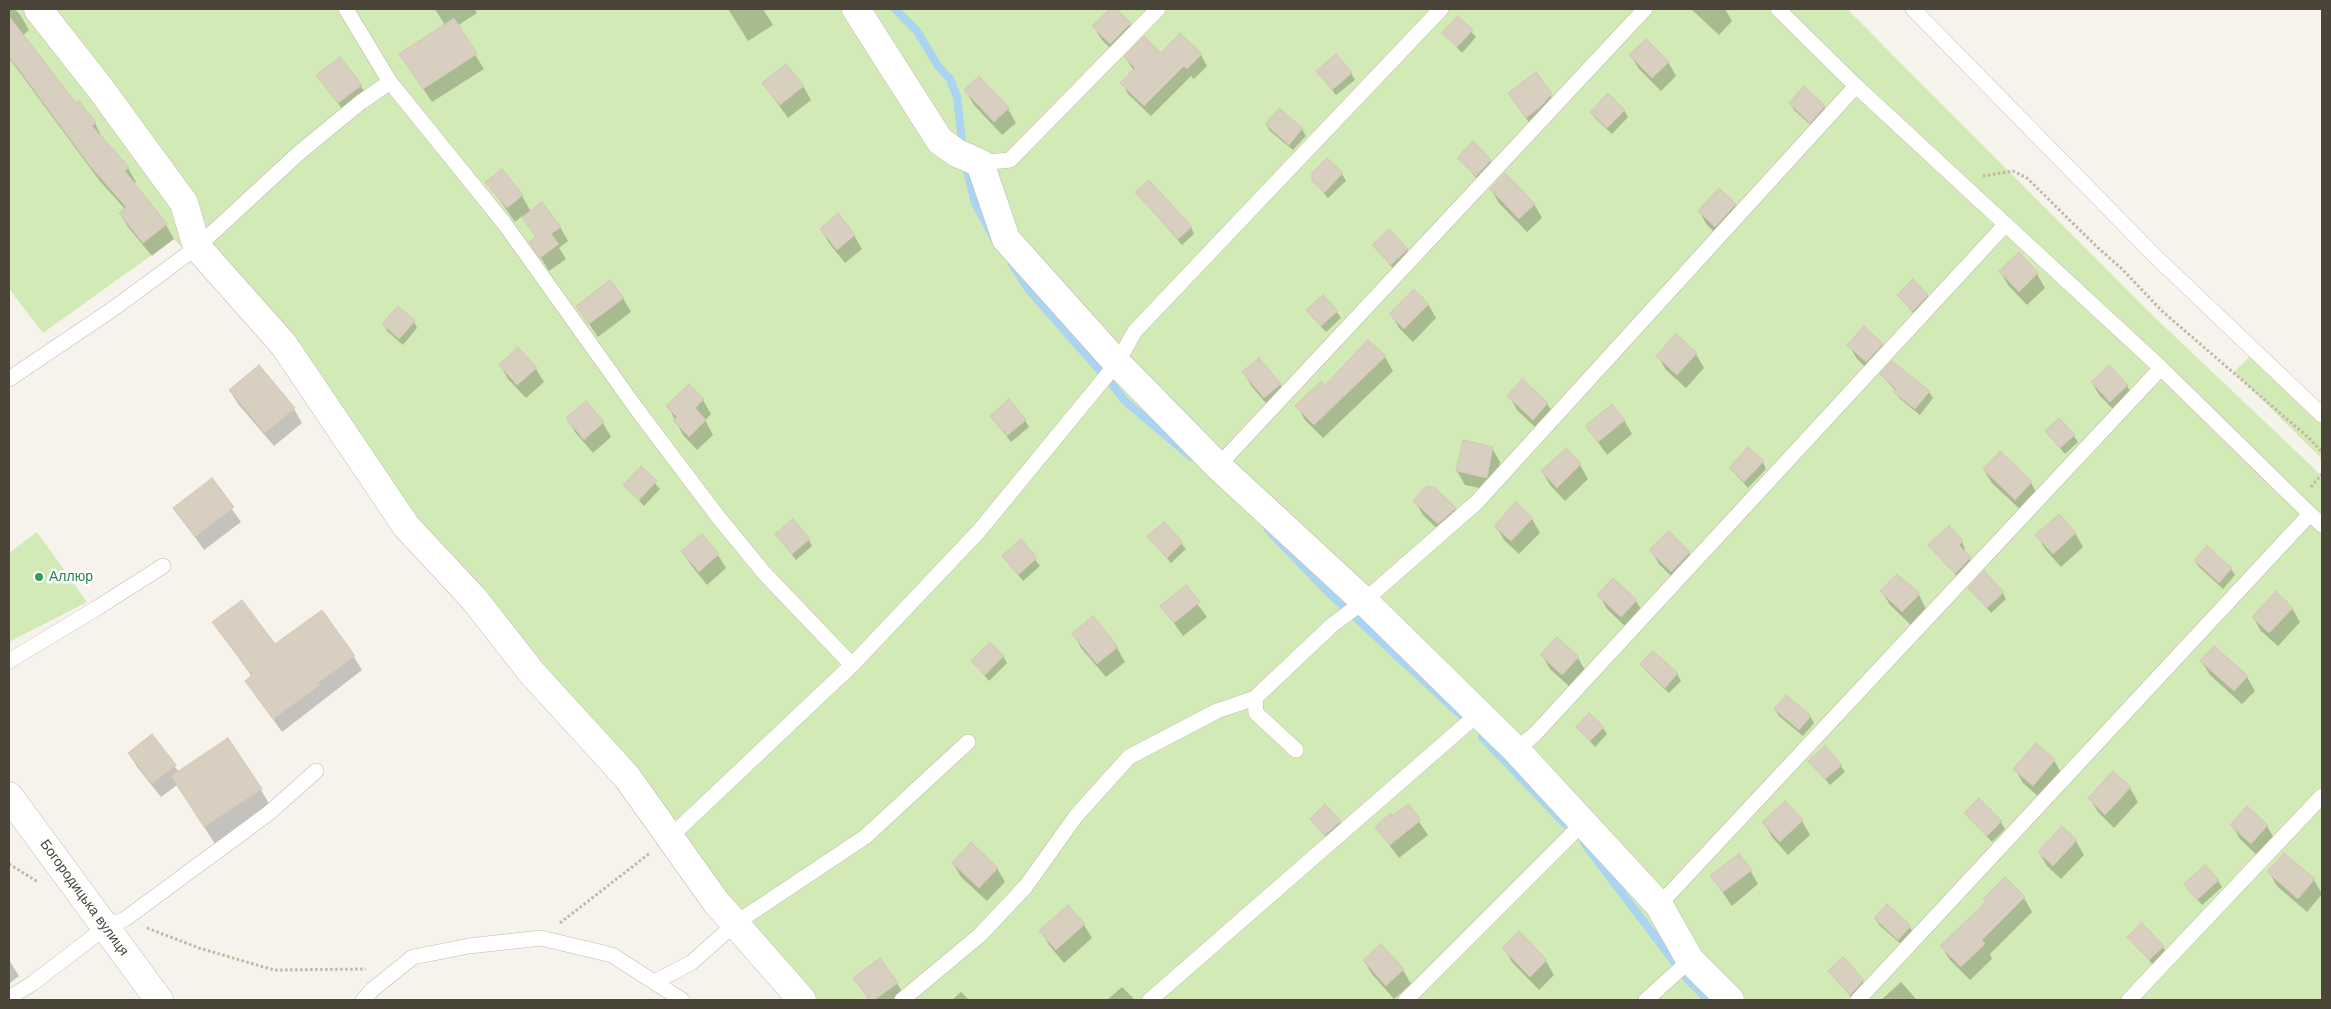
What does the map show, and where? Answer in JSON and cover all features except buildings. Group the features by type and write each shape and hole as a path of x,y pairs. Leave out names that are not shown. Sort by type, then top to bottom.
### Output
{"street":[{"path":"38,9 100,88 184,203 197,247 284,345 406,526 474,599 532,673 627,776 716,902 802,1000"},
{"path":"862,11 940,141 970,159 1006,239 1117,363 1218,466 1516,750 1659,905 1683,966 1730,1000"},
{"name":"Богородицька вулиця","path":"9,796 115,923 158,1000"}],"lane":[{"path":"346,9 390,82 504,223 636,408 719,518 765,574 852,665"},
{"path":"970,159 1010,160 1158,9"},
{"path":"670,837 852,665 979,531 1117,363 1135,331 1441,9"},
{"path":"1218,466 1645,9"},
{"path":"1778,9 1856,86 2161,368 2322,525"},
{"path":"1913,9 2155,256 2322,415"},
{"path":"9,379 113,309 197,247 300,152 361,102 390,82"},
{"path":"902,1000 980,935 1026,886 1076,816 1130,757 1217,711 1255,698 1342,618 1361,604 1477,502 1856,86"},
{"path":"1516,750 1542,727 2005,225"},
{"path":"1659,905 2161,368"},
{"path":"1858,1000 2310,514"},
{"path":"9,661 163,566"},
{"path":"1255,698 1256,713 1296,750"},
{"path":"1150,1000 1479,713"},
{"path":"654,982 691,963 736,923 865,837 968,742"},
{"path":"9,998 33,983 269,813 316,771"},
{"path":"2129,1000 2322,796"},
{"path":"1406,1000 1584,822"},
{"path":"363,1000 372,990 413,957 469,946 541,938 612,955 682,1000"},
{"path":"1646,1000 1683,966"}],"path":[{"path":"1950,174 1965,179 2013,171 2027,178 2096,246 2122,268 2162,311 2302,431 2322,452"},
{"path":"541,938 670,837"},
{"path":"115,923 274,970 368,969"}],"green space":[{"path":"9,9 1847,9 2147,310 2322,476 2322,1000 785,1000 337,416 174,239 43,333 9,289"},
{"path":"2252,354 2322,420 2322,459 2234,372"},
{"name":"Аллюр","path":"37,532 87,602 9,642 9,553"}],"waterway":[{"path":"895,9 917,31 938,66 950,79 957,97 963,149"},
{"path":"965,163 975,203 994,238"},
{"path":"1012,264 1029,290 1103,374"},
{"path":"1110,382 1125,401 1191,457"},
{"path":"1268,530 1327,591 1463,717"},
{"path":"1482,737 1565,824"},
{"path":"1584,843 1688,980 1708,1000"}],"place":[{"name":"Аллюр","path":"39,577"}]}
